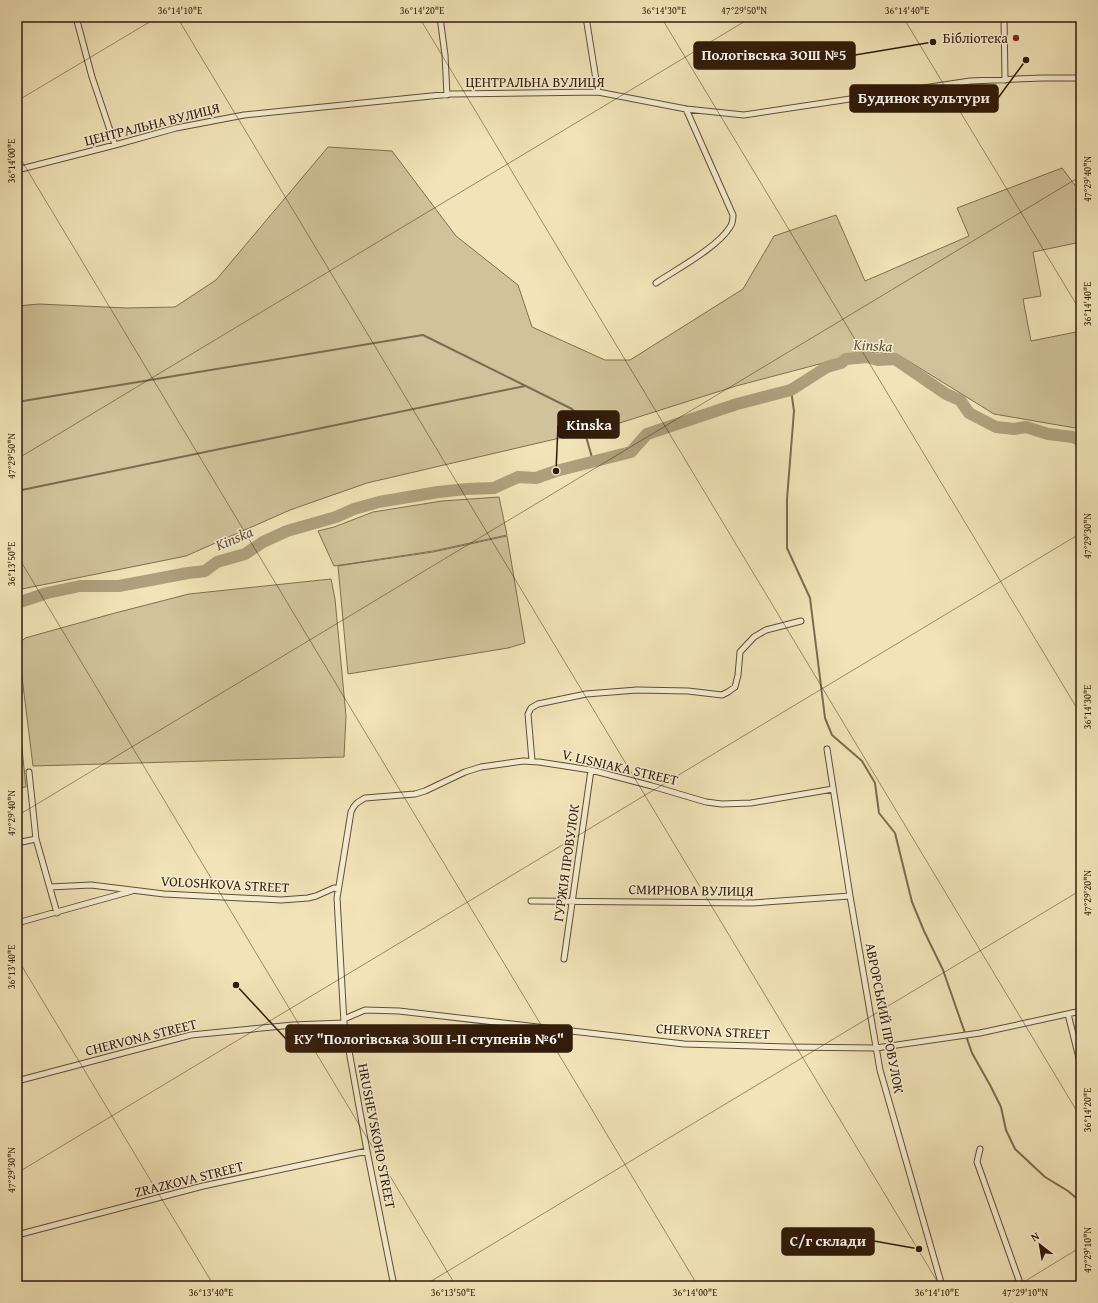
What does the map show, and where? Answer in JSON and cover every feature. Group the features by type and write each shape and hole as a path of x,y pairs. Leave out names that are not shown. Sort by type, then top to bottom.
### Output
{"main road":[{"path":"1074,1286 1081,1284"}],"street":[{"path":"76,17 92,77 115,145"},
{"path":"440,17 445,55 447,95"},
{"path":"586,17 598,92"},
{"path":"1004,17 1005,80"},
{"name":"ЦЕНТРАЛЬНА ВУЛИЦЯ","path":"17,170 176,128 244,115 447,95 598,92 686,109 744,115 970,81 1081,78"},
{"path":"656,283 720,239 731,226 733,220 733,215 686,109"},
{"path":"532,761 528,714 531,708 538,704 586,694 637,690 688,691 722,695 735,687 738,675 740,652 746,644 766,630 801,621"},
{"name":"АВРОРСЬКИЙ ПРОВУЛОК","path":"827,749 850,896 880,1070 942,1286"},
{"name":"V. LISNIAKA STREET","path":"358,802 365,798 415,794 425,791 465,772 481,767 532,761 591,770 706,802 722,804 751,803 834,789"},
{"name":"ГУРЖІЯ ПРОВУЛОК","path":"564,959 591,770"},
{"path":"29,772 36,839 57,913"},
{"name":"HRUSHEVSKOHO STREET","path":"358,802 351,812 338,889 344,1021 367,1151 394,1286"},
{"path":"17,843 36,839"},
{"name":"VOLOSHKOVA STREET","path":"50,886 91,885 164,894 281,900 308,898 334,888 338,889"},
{"name":"VOLOSHKOVA STREET","path":"17,923 57,913 134,890"},
{"name":"СМИРНОВА ВУЛИЦЯ","path":"532,901 753,903 850,896"},
{"name":"CHERVONA STREET","path":"17,1081 191,1035 344,1021 360,1011 372,1009 684,1044 788,1048 876,1048 980,1034 1081,1011"},
{"path":"1068,1014 1081,1066"},
{"path":"980,1149 977,1162 1021,1286"},
{"name":"ZRAZKOVA STREET","path":"17,1235 203,1186 367,1151"}],"shaded area":[{"path":"328,147 392,151 456,236 518,285 532,327 605,360 630,360 743,289 774,236 836,215 865,281 969,236 957,208 1062,168 1081,193 1081,242 1033,252 1041,296 1023,299 1031,341 1081,331 1081,429 994,414 897,354 865,352 736,386 607,427 367,483 290,510 186,556 17,590 17,306 39,304 127,308 175,307 216,280"},
{"path":"499,497 507,535 433,551 334,566 318,531 334,527 373,512 442,501"},
{"path":"507,536 525,643 508,648 348,674 338,566 433,552"},
{"path":"331,579 335,599 346,716 344,757 33,766 18,645 25,638 189,594"},
{"path":"17,700 26,787 17,788"}],"waterway":[{"path":"17,402 423,335 572,409 581,419 593,461"},
{"name":"Kinska","path":"17,603 47,593 80,586 119,586 205,571 217,562 245,554 263,542 287,531 336,517 354,509 379,502 438,492 494,488 518,477 536,478 556,471 631,452 647,434 737,404 791,390 827,367 841,363 846,359 867,357 878,360 895,359 946,394 960,400 969,413 996,427 1014,429 1026,427 1048,434 1073,437 1081,441"},
{"path":"17,491 525,386"},
{"path":"791,390 794,411 787,499 787,548 810,598 825,718 832,735 862,761 875,783 879,813 895,833 912,902 943,970 972,1053 1001,1107 1006,1130 1015,1149 1045,1177 1068,1191 1081,1202"}],"place":[{"name":"Бібліотека","path":"1016,38"},
{"name":"Пологівська ЗОШ №5","path":"933,42"},
{"name":"Будинок культури","path":"1026,60"},
{"name":"Kinska","path":"556,471"},
{"name":"КУ \"Пологівська ЗОШ І-ІІ ступенів №6\"","path":"236,985"},
{"name":"С/г склади","path":"919,1249"}]}
